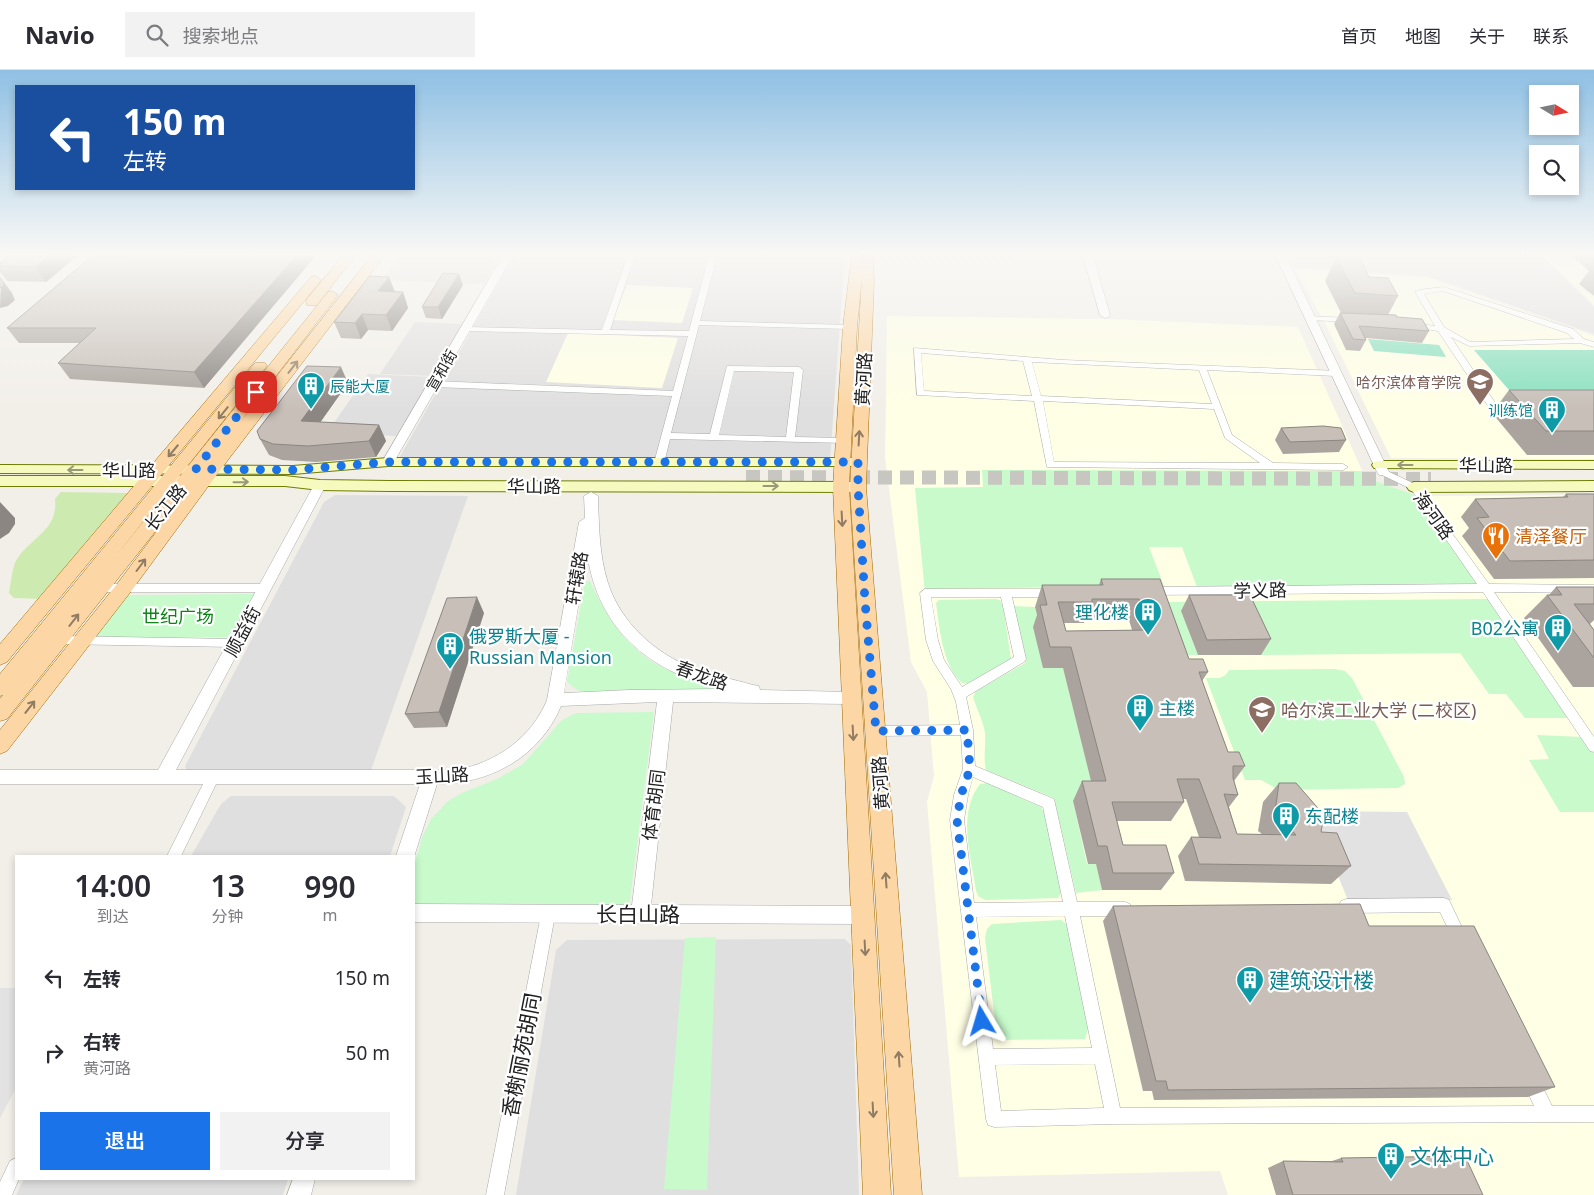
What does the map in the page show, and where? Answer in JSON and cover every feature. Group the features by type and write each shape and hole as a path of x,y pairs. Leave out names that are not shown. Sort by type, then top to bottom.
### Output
{"main road":[{"path":"0,658 167,477 298,304"},
{"name":"长江路","path":"0,688 167,477 309,304"},
{"name":"长江路","path":"167,477 204,474 327,304"},
{"path":"0,745 123,589 204,474 339,304"},
{"name":"黄河路","path":"850,462 843,441 850,327 854,304"},
{"name":"黄河路","path":"859,304 849,487 851,698 877,1195"},
{"name":"华山路","path":"204,474 289,476 388,462 850,462"},
{"name":"华山路","path":"1381,468 1594,465"},
{"name":"华山路","path":"0,470 167,477"},
{"path":"1429,476 1594,471"},
{"path":"289,476 346,478 746,473"},
{"name":"华山路","path":"289,476 320,485 592,491 849,487"},
{"name":"华山路","path":"1429,476 1594,477"},
{"name":"长江路","path":"0,713 99,588 167,477"},
{"name":"华山路","path":"0,481 167,477"},
{"path":"1414,487 1594,486"},
{"name":"黄河路","path":"849,487 876,731 908,1195"}],"street":[{"name":"宣和街","path":"388,462 480,304"},
{"path":"605,332 615,304"},
{"path":"659,463 701,304"},
{"path":"1102,304 1105,315"},
{"path":"1304,304 1381,468"},
{"path":"1426,304 1493,407 1521,406"},
{"path":"1490,304 1570,331 1581,341"},
{"path":"1310,318 1359,321"},
{"path":"696,323 850,327"},
{"path":"1408,324 1441,329 1469,344 1581,341 1594,345"},
{"path":"466,328 694,334"},
{"path":"1217,407 920,393 917,350 1027,359 1336,373"},
{"path":"1027,359 1038,400 1050,465 1343,467"},
{"path":"714,438 730,368 799,370 790,440"},
{"path":"1202,368 1228,436 1270,466"},
{"path":"434,384 678,394"},
{"path":"667,436 843,441"},
{"name":"海河路","path":"1381,468 1414,487 1588,730 1594,746"},
{"name":"顺益街","path":"163,777 320,485"},
{"name":"春龙路","path":"592,491 592,538 600,582 609,602 637,640 667,663 682,671 779,697"},
{"name":"轩辕路","path":"555,700 592,491"},
{"path":"99,588 265,588"},
{"name":"学义路","path":"1136,592 1486,588 1594,589"},
{"path":"1066,592 925,593 932,640 939,660 959,695 967,730 970,769 961,795 957,820 994,1119 1114,1116 1594,1114"},
{"path":"959,695 1020,659 1006,593"},
{"path":"58,640 236,644"},
{"path":"555,700 588,697 666,696 851,698"},
{"name":"体育胡同","path":"640,914 666,696"},
{"name":"玉山路","path":"0,777 466,776 486,771 517,751 538,730 551,711 555,700"},
{"path":"876,731 967,730"},
{"path":"970,769 1049,803 1114,1116"},
{"path":"405,855 431,777"},
{"path":"174,855 213,778"},
{"path":"1336,906 1444,905 1470,957"},
{"path":"968,910 1140,909"},
{"name":"长白山路","path":"415,914 863,915"},
{"name":"香榭丽苑胡同","path":"494,1195 548,915"},
{"path":"986,1058 1102,1056"},
{"path":"1526,1070 1547,1114"},
{"path":"2,1195 15,1169"},
{"path":"299,1195 304,1180"}],"shaded area":[{"path":"486,304 841,304 830,460 398,460"},
{"path":"619,304 688,304 682,323 613,320"},
{"name":"哈尔滨体育学院","path":"1315,304 1504,304 1594,336 1594,459 1391,458"},
{"path":"1510,304 1591,304 1594,307 1594,334"},
{"name":"哈尔滨工业大学 (二校区)","path":"887,316 1108,319 1298,327 1365,477 1417,496 1594,495 1594,1195 1228,1195 1220,1171 959,1177 927,802 934,776 927,692 911,662 885,457"},
{"path":"415,322 464,324 433,376 380,374"},
{"path":"568,333 678,338 662,388 546,382"},
{"path":"368,374 432,377 396,436 327,433"},
{"name":"世纪广场","path":"335,495 468,496 370,773 188,774 185,766 324,502"},
{"path":"231,796 394,796 406,807 390,855 192,855 221,804"},
{"path":"1311,811 1407,812 1452,900 1348,900"},
{"path":"845,939 851,945 859,1195 516,1195 556,950 567,940"},
{"path":"0,988 15,988 15,1090 0,1118"},
{"path":"24,1180 288,1180 283,1195 16,1195"}],"green space":[{"path":"1368,339 1439,345 1446,357 1374,351"},
{"path":"1474,350 1594,350 1594,399 1517,399"},
{"path":"982,470 1363,471 1365,477 1417,496 1479,586 1197,587 1182,547 1149,547 1164,586 926,589 925,593 915,488 983,487"},
{"path":"61,492 128,493 42,599 14,598 9,593 15,562 23,551 48,526 55,510 55,499"},
{"path":"585,581 590,581 604,609 621,634 643,655 670,671 718,687 719,692 596,694 577,690 567,682"},
{"name":"世纪广场","path":"256,594 233,637 96,637 128,595"},
{"path":"1488,599 1572,718 1525,718 1506,694 1489,694 1460,653 1261,655 1241,610 1181,611 1198,655 1171,655 1157,602"},
{"path":"939,600 1000,600 1003,606 1011,659 971,684 962,683 955,675 946,656 936,603"},
{"path":"1013,606 1035,607 1040,627 1043,668 1063,668 1096,800 1073,801 1087,864 1096,864 1102,890 1076,893 1054,798 986,770 985,733 973,697 976,691 1025,663"},
{"path":"1335,669 1345,671 1352,678 1404,777 1405,784 1398,788 1279,790 1261,780 1245,780 1206,678 1222,677 1229,670"},
{"path":"654,712 629,908 415,905 415,862 423,835 431,819 448,801 464,792 497,779 523,764 562,720 576,713"},
{"path":"1537,735 1583,737 1594,753 1594,812 1560,812 1529,760 1549,759"},
{"path":"987,783 1041,807 1047,818 1061,893 1058,898 986,900 979,897 976,891 969,850 967,822 973,796 980,784"},
{"path":"1061,920 1068,925 1088,1029 1085,1039 1004,1040 996,1028 985,938 987,929 992,924"},
{"path":"716,937 707,1190 664,1189 685,938"}],"building":[{"path":"35,304 254,304 194,372 58,363 96,328 7,328"},
{"path":"348,304 394,304 386,315 362,314 355,323 334,322"},
{"path":"424,304 440,304 438,307 422,307"},
{"path":"1340,313 1396,315 1397,317 1422,319 1429,331 1359,326 1366,340 1353,339"},
{"path":"307,366 341,367 301,421 379,425 369,441 308,446 273,444 260,439 257,431"},
{"path":"1509,390 1594,390 1594,431 1546,431"},
{"path":"1323,426 1341,428 1346,440 1290,442 1281,428"},
{"path":"1566,494 1594,494 1594,560 1510,561 1477,518 1489,517 1475,499 1568,497"},
{"path":"1101,579 1160,579 1189,659 1203,659 1208,672 1199,672 1228,752 1239,752 1245,766 1233,766 1233,778 1238,795 1224,794 1237,834 1296,835 1275,812 1279,783 1296,783 1324,815 1321,832 1337,833 1351,866 1199,864 1191,837 1221,838 1199,779 1177,779 1184,802 1112,802 1123,845 1166,845 1174,873 1113,873 1107,846 1098,846 1082,781 1106,781 1071,647 1050,647 1040,605 1047,605 1042,585 1103,585","holes":["1092,599 1139,599 1150,630 1066,631 1058,602 1092,602"]},
{"path":"1556,587 1594,587 1594,604 1574,604 1594,630 1594,658 1547,595 1562,595"},
{"path":"1189,595 1250,595 1271,639 1207,640"},
{"path":"477,597 439,712 405,714 447,598"},
{"name":"建筑设计楼","path":"1360,904 1369,926 1474,926 1555,1087 1168,1090 1166,1081 1156,1081 1113,906"},
{"path":"1465,1156 1483,1195 1293,1195 1283,1161 1343,1162 1341,1158"}],"tunnel":[{"path":"746,477 1431,479"}],"place":[{"name":"哈尔滨体育学院","path":"1480,406"},
{"name":"辰能大厦","path":"311,410"},
{"name":"训练馆","path":"1552,434"},
{"name":"清泽餐厅","path":"1496,560"},
{"name":"理化楼","path":"1148,636"},
{"name":"B02公寓","path":"1558,652"},
{"name":"俄罗斯大厦 - Russian Mansion","path":"450,670"},
{"name":"主楼","path":"1140,732"},
{"name":"哈尔滨工业大学 (二校区)","path":"1262,734"},
{"name":"东配楼","path":"1286,840"},
{"name":"建筑设计楼","path":"1250,1004"},
{"name":"文体中心","path":"1391,1180"}],"route":[{"path":"256,392 196,469 293,470 388,462 858,462 865,601 876,731 967,730 970,769 961,795 957,820 982,1021"}]}
